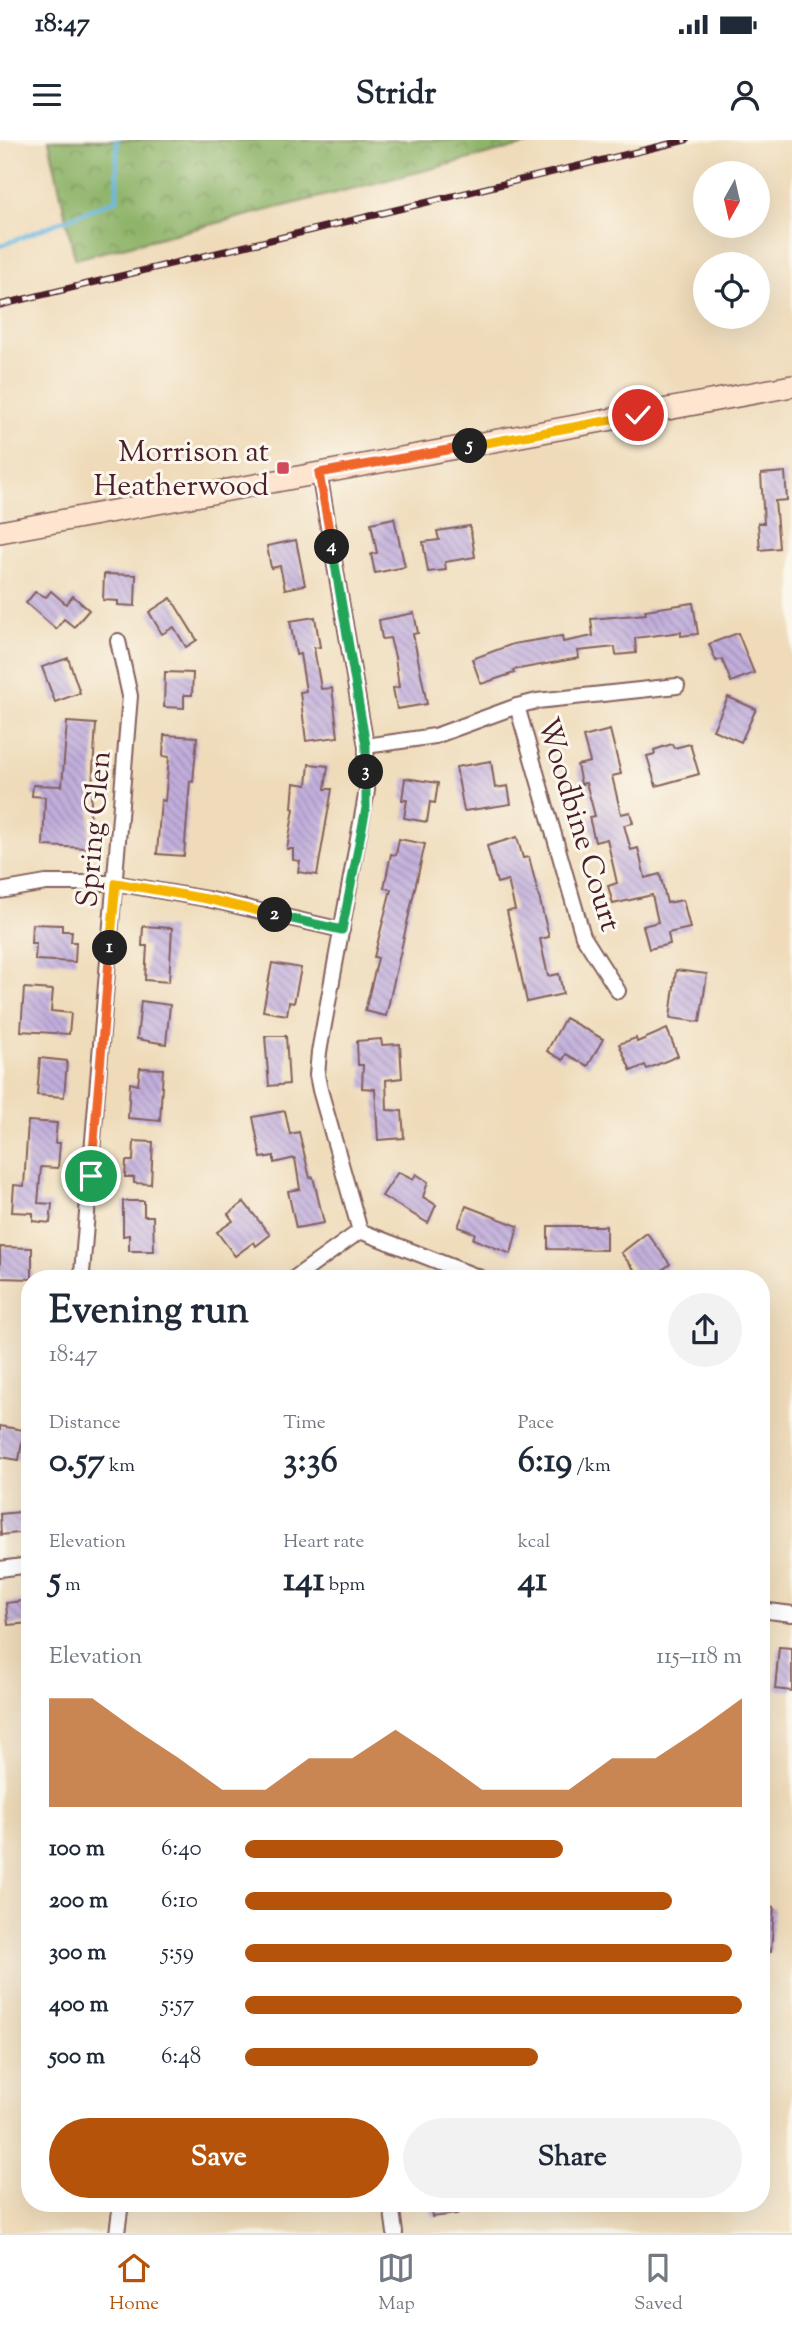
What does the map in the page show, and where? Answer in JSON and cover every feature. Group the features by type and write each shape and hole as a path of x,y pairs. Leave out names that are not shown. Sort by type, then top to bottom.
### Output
{"street":[{"path":"0,531 792,386"},
{"path":"319,473 366,746 366,808 317,1075 360,1231"},
{"name":"Spring Glen","path":"82,1270 130,696 118,641"},
{"path":"366,746 435,736 537,701 677,686"},
{"name":"Woodbine Court","path":"517,706 583,936 618,991"},
{"path":"0,891 46,883 116,883 207,899 342,930"},
{"path":"306,1270 360,1231"},
{"path":"360,1231 460,1270"},
{"path":"0,1569 21,1566"},
{"path":"770,1611 792,1614"},
{"path":"117,2233 120,2212"},
{"path":"392,2212 395,2233"}],"green space":[{"path":"49,140 545,140 75,259"}],"building":[{"path":"785,472 787,500 775,501 779,548 760,550 758,523 764,523 761,474"},
{"path":"394,518 405,567 375,573 371,554 377,553 371,523"},
{"path":"470,526 475,557 445,562 446,570 428,572 423,542 439,540 437,531"},
{"path":"296,540 305,585 285,589 280,566 271,568 267,546"},
{"path":"104,574 136,575 135,606 118,605 118,601 103,600"},
{"path":"51,591 66,604 73,596 89,610 74,627 64,619 56,629 26,603 35,592 46,597"},
{"path":"171,598 197,640 186,647 174,627 162,634 149,612"},
{"path":"693,603 698,634 681,636 681,632 635,638 636,653 616,655 615,647 578,651 579,658 513,670 514,673 481,684 472,659 513,644 562,636 563,642 593,636 591,619 646,614 645,610"},
{"path":"414,613 418,633 413,634 427,704 397,709 393,688 399,687 395,657 390,638 382,639 379,620"},
{"path":"315,617 320,647 314,648 321,689 332,688 338,737 306,741 300,692 306,691 300,654 296,655 290,621"},
{"path":"738,633 754,673 731,682 722,659 716,661 709,644"},
{"path":"68,658 80,693 55,702 42,667"},
{"path":"165,672 193,673 192,695 184,695 184,708 164,707"},
{"path":"728,697 756,709 741,742 713,730"},
{"path":"67,722 96,724 88,848 43,846 45,797 32,796 33,785 62,786"},
{"path":"610,730 621,774 612,776 621,814 630,812 633,823 624,825 631,850 638,848 645,878 660,874 667,903 683,900 690,928 668,933 670,944 649,949 643,926 658,922 652,895 613,904 608,886 617,883 607,839 595,842 589,817 595,816 586,783 581,784 577,765 590,762 583,737"},
{"path":"164,735 197,737 193,782 190,781 184,856 157,854 161,800 165,801 169,757 163,756"},
{"path":"672,744 674,748 690,744 699,774 656,786 647,756 655,754 654,750"},
{"path":"491,761 495,788 508,786 511,804 464,811 456,767"},
{"path":"309,764 328,766 325,789 332,789 317,875 298,872 300,861 293,860 293,849 287,849 294,809 294,783 307,785"},
{"path":"405,778 438,783 435,803 430,802 427,822 404,818 407,800 402,800"},
{"path":"517,837 523,858 529,857 549,937 540,939 548,976 559,974 563,994 527,1002 507,911 515,910 508,880 497,883 487,846"},
{"path":"399,839 425,844 386,1016 365,1011 378,958 374,957 391,889 384,888 391,854 396,855"},
{"path":"32,924 62,925 62,931 72,931 71,942 76,942 75,962 35,960 36,943 31,943"},
{"path":"143,926 172,928 169,982 145,980 147,946 142,946"},
{"path":"272,963 301,968 294,1003 289,1002 287,1015 263,1011"},
{"path":"676,970 707,974 700,1022 670,1018"},
{"path":"24,988 53,990 51,1011 71,1013 69,1034 21,1031"},
{"path":"141,1001 170,1005 166,1044 137,1039"},
{"path":"565,1018 603,1039 588,1066 566,1054 563,1060 547,1051"},
{"path":"667,1029 678,1056 647,1069 645,1065 631,1071 619,1044 636,1038 637,1042"},
{"path":"265,1036 286,1036 289,1084 269,1086"},
{"path":"381,1039 382,1045 400,1044 402,1078 386,1080 387,1110 402,1111 404,1138 378,1140 375,1089 362,1088 363,1065 358,1065 357,1041"},
{"path":"40,1058 67,1061 64,1097 37,1095"},
{"path":"140,1068 163,1069 160,1121 128,1118 130,1083 138,1085"},
{"path":"285,1111 290,1134 299,1132 324,1223 296,1228 288,1191 300,1189 295,1158 274,1163 274,1156 261,1158 253,1117"},
{"path":"28,1121 57,1123 55,1143 60,1143 58,1168 41,1167 38,1203 52,1204 50,1223 33,1221 33,1213 12,1212 14,1185 24,1186"},
{"path":"134,1141 153,1142 151,1184 134,1183 134,1177 125,1177 126,1161 133,1161"},
{"path":"398,1172 413,1180 416,1174 428,1182 423,1197 436,1205 428,1223 382,1196"},
{"path":"123,1201 144,1201 144,1216 153,1216 154,1251 129,1251 129,1235 123,1236"},
{"path":"244,1202 270,1235 256,1246 254,1242 235,1256 217,1232 233,1221 228,1214"},
{"path":"466,1206 518,1226 511,1254 473,1239 475,1233 458,1227"},
{"path":"548,1226 606,1226 606,1250 548,1249"},
{"path":"647,1233 670,1264 662,1270 633,1270 621,1253"},
{"path":"0,1247 32,1248 32,1270 21,1270 21,1279 0,1278"},
{"path":"0,1426 21,1430 19,1460 0,1457"},
{"path":"21,1512 21,1533 1,1535 0,1514"},
{"path":"21,1601 21,1624 8,1625 6,1603"},
{"path":"779,1647 792,1648 792,1691 775,1689"},
{"path":"770,1907 774,1907 770,1952"},
{"path":"431,2212 457,2214 432,2217"}],"waterway":[{"path":"0,246 117,199 117,140"}],"railway":[{"path":"0,305 686,140"}],"place":[{"name":"Morrison at Heatherwood","path":"283,468"}],"route":[{"path":"91,1176 116,883 207,899 342,930 366,808 366,746 319,473 638,415"}]}
